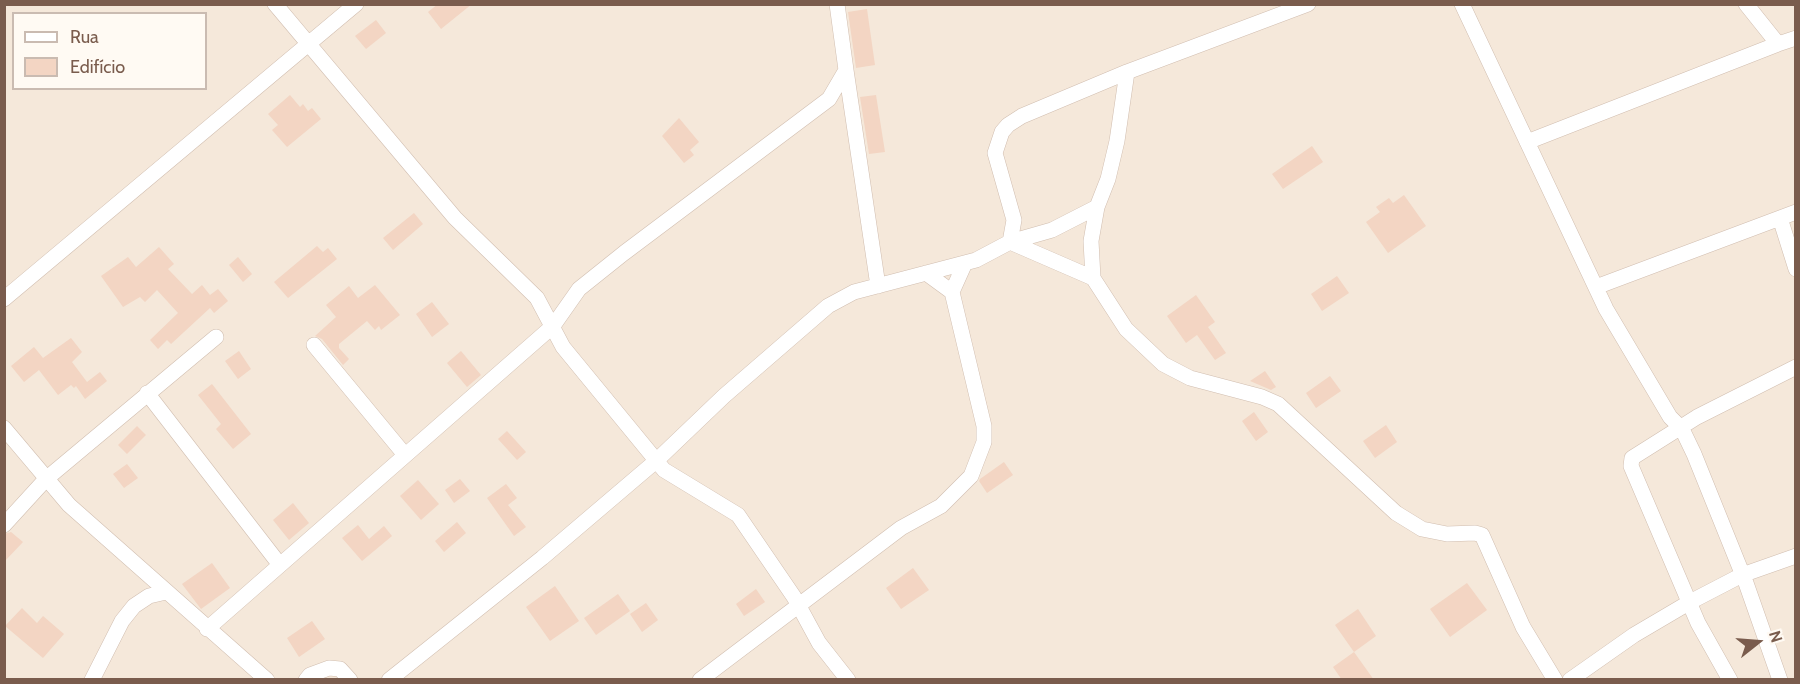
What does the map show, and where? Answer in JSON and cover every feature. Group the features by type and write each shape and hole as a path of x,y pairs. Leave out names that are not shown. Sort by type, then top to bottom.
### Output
{"street":[{"path":"275,4 455,218 537,298 563,347 656,461 679,481 738,515 752,532 819,643 848,680"},
{"path":"4,299 309,46 356,4"},
{"path":"837,4 878,286"},
{"path":"1010,242 1014,220 995,153 1002,132 1022,116 1127,72 1308,4"},
{"path":"1746,4 1778,44"},
{"path":"1465,6 1596,287 1670,417 1682,429 1742,575 1780,680"},
{"path":"1527,142 1796,38"},
{"path":"207,629 553,326 579,289 829,99 846,70"},
{"path":"1127,72 1117,141 1108,179 1097,207 1091,242 1094,278 1126,329 1164,364 1190,378 1262,397 1278,405 1301,423 1377,498 1422,529 1447,534 1482,535 1523,627 1555,680"},
{"path":"389,680 542,558 656,461 724,396 828,306 854,292 965,263 1010,242 1052,230 1097,207"},
{"path":"1596,287 1796,212"},
{"path":"1780,218 1796,269"},
{"path":"1010,242 1094,278"},
{"path":"700,680 901,528 941,506 971,476 984,442 984,426 952,292 965,263"},
{"path":"926,273 952,292"},
{"path":"4,525 46,478 216,337"},
{"path":"314,345 405,455"},
{"path":"1730,680 1698,623 1631,466 1632,458 1682,429 1697,417 1796,367"},
{"path":"147,393 280,565"},
{"path":"4,428 69,505 267,680"},
{"path":"1570,680 1634,635 1689,602 1742,575 1796,556"},
{"path":"92,680 122,621 134,606 150,596 166,592"},
{"path":"306,680 310,675 329,668 340,669 350,680"}],"shaded area":[{"path":"5,5 1795,5 1795,679 5,679"}],"building":[{"path":"438,4 472,4 441,29 428,12"},
{"path":"867,9 875,65 856,68 848,12"},
{"path":"376,20 386,33 366,49 355,36"},
{"path":"290,95 300,107 303,104 308,111 312,108 321,119 287,147 272,130 278,125 268,114"},
{"path":"876,95 885,152 869,154 860,97"},
{"path":"679,118 699,142 690,150 694,155 684,163 662,136"},
{"path":"1312,146 1323,162 1283,189 1272,174"},
{"path":"1404,195 1426,226 1388,253 1366,222 1380,212 1376,207 1389,198 1393,203"},
{"path":"414,213 423,224 393,250 383,238"},
{"path":"317,246 323,252 328,248 337,259 288,298 274,282"},
{"path":"159,247 174,264 168,269 192,294 202,285 210,295 218,289 228,301 214,313 210,308 171,344 167,340 158,349 150,340 178,313 157,290 145,302 140,297 123,307 101,276 128,257 136,267"},
{"path":"238,257 252,274 243,282 229,265"},
{"path":"1337,276 1349,293 1322,311 1311,294"},
{"path":"375,285 400,315 381,330 379,326 375,330 367,321 339,344 339,348 349,359 343,365 322,339 315,336 336,317 326,305 349,286 358,298"},
{"path":"1196,295 1215,322 1208,327 1226,353 1215,360 1197,335 1186,343 1167,316"},
{"path":"432,302 449,324 432,337 416,314"},
{"path":"71,338 82,352 72,362 87,382 100,372 107,381 85,399 76,386 74,388 71,385 58,395 39,370 24,382 11,366 34,347 43,358"},
{"path":"239,351 251,369 238,379 225,361"},
{"path":"461,351 481,375 467,387 447,363"},
{"path":"1265,371 1276,387 1271,390 1250,381"},
{"path":"1330,376 1341,391 1316,408 1306,393"},
{"path":"212,384 251,434 233,449 216,429 221,424 198,395"},
{"path":"1254,412 1268,432 1256,441 1242,421"},
{"path":"1386,425 1397,442 1375,458 1363,441"},
{"path":"137,426 146,435 127,454 118,445"},
{"path":"507,431 526,452 517,460 498,439"},
{"path":"1004,462 1013,475 987,493 980,479"},
{"path":"127,464 138,478 124,488 113,474"},
{"path":"460,479 470,491 454,503 445,490"},
{"path":"418,480 439,504 421,520 400,496"},
{"path":"506,484 517,498 508,505 526,527 514,536 487,498"},
{"path":"293,503 309,523 289,540 273,520"},
{"path":"457,522 466,533 444,552 435,541"},
{"path":"358,525 369,539 384,526 392,536 362,561 342,538"},
{"path":"11,532 23,542 4,562 4,534"},
{"path":"212,563 230,588 201,609 182,584"},
{"path":"913,568 929,590 901,609 886,588"},
{"path":"1467,583 1487,610 1450,637 1430,609"},
{"path":"555,586 579,621 550,641 526,607"},
{"path":"756,589 765,602 744,616 736,604"},
{"path":"618,594 630,611 596,635 584,618"},
{"path":"646,603 658,620 642,632 630,614"},
{"path":"22,608 37,623 43,616 64,634 43,658 5,626"},
{"path":"1358,609 1376,636 1354,652 1335,625"},
{"path":"312,621 325,639 299,657 287,638"},
{"path":"1354,652 1374,680 1342,680 1333,667"}]}
